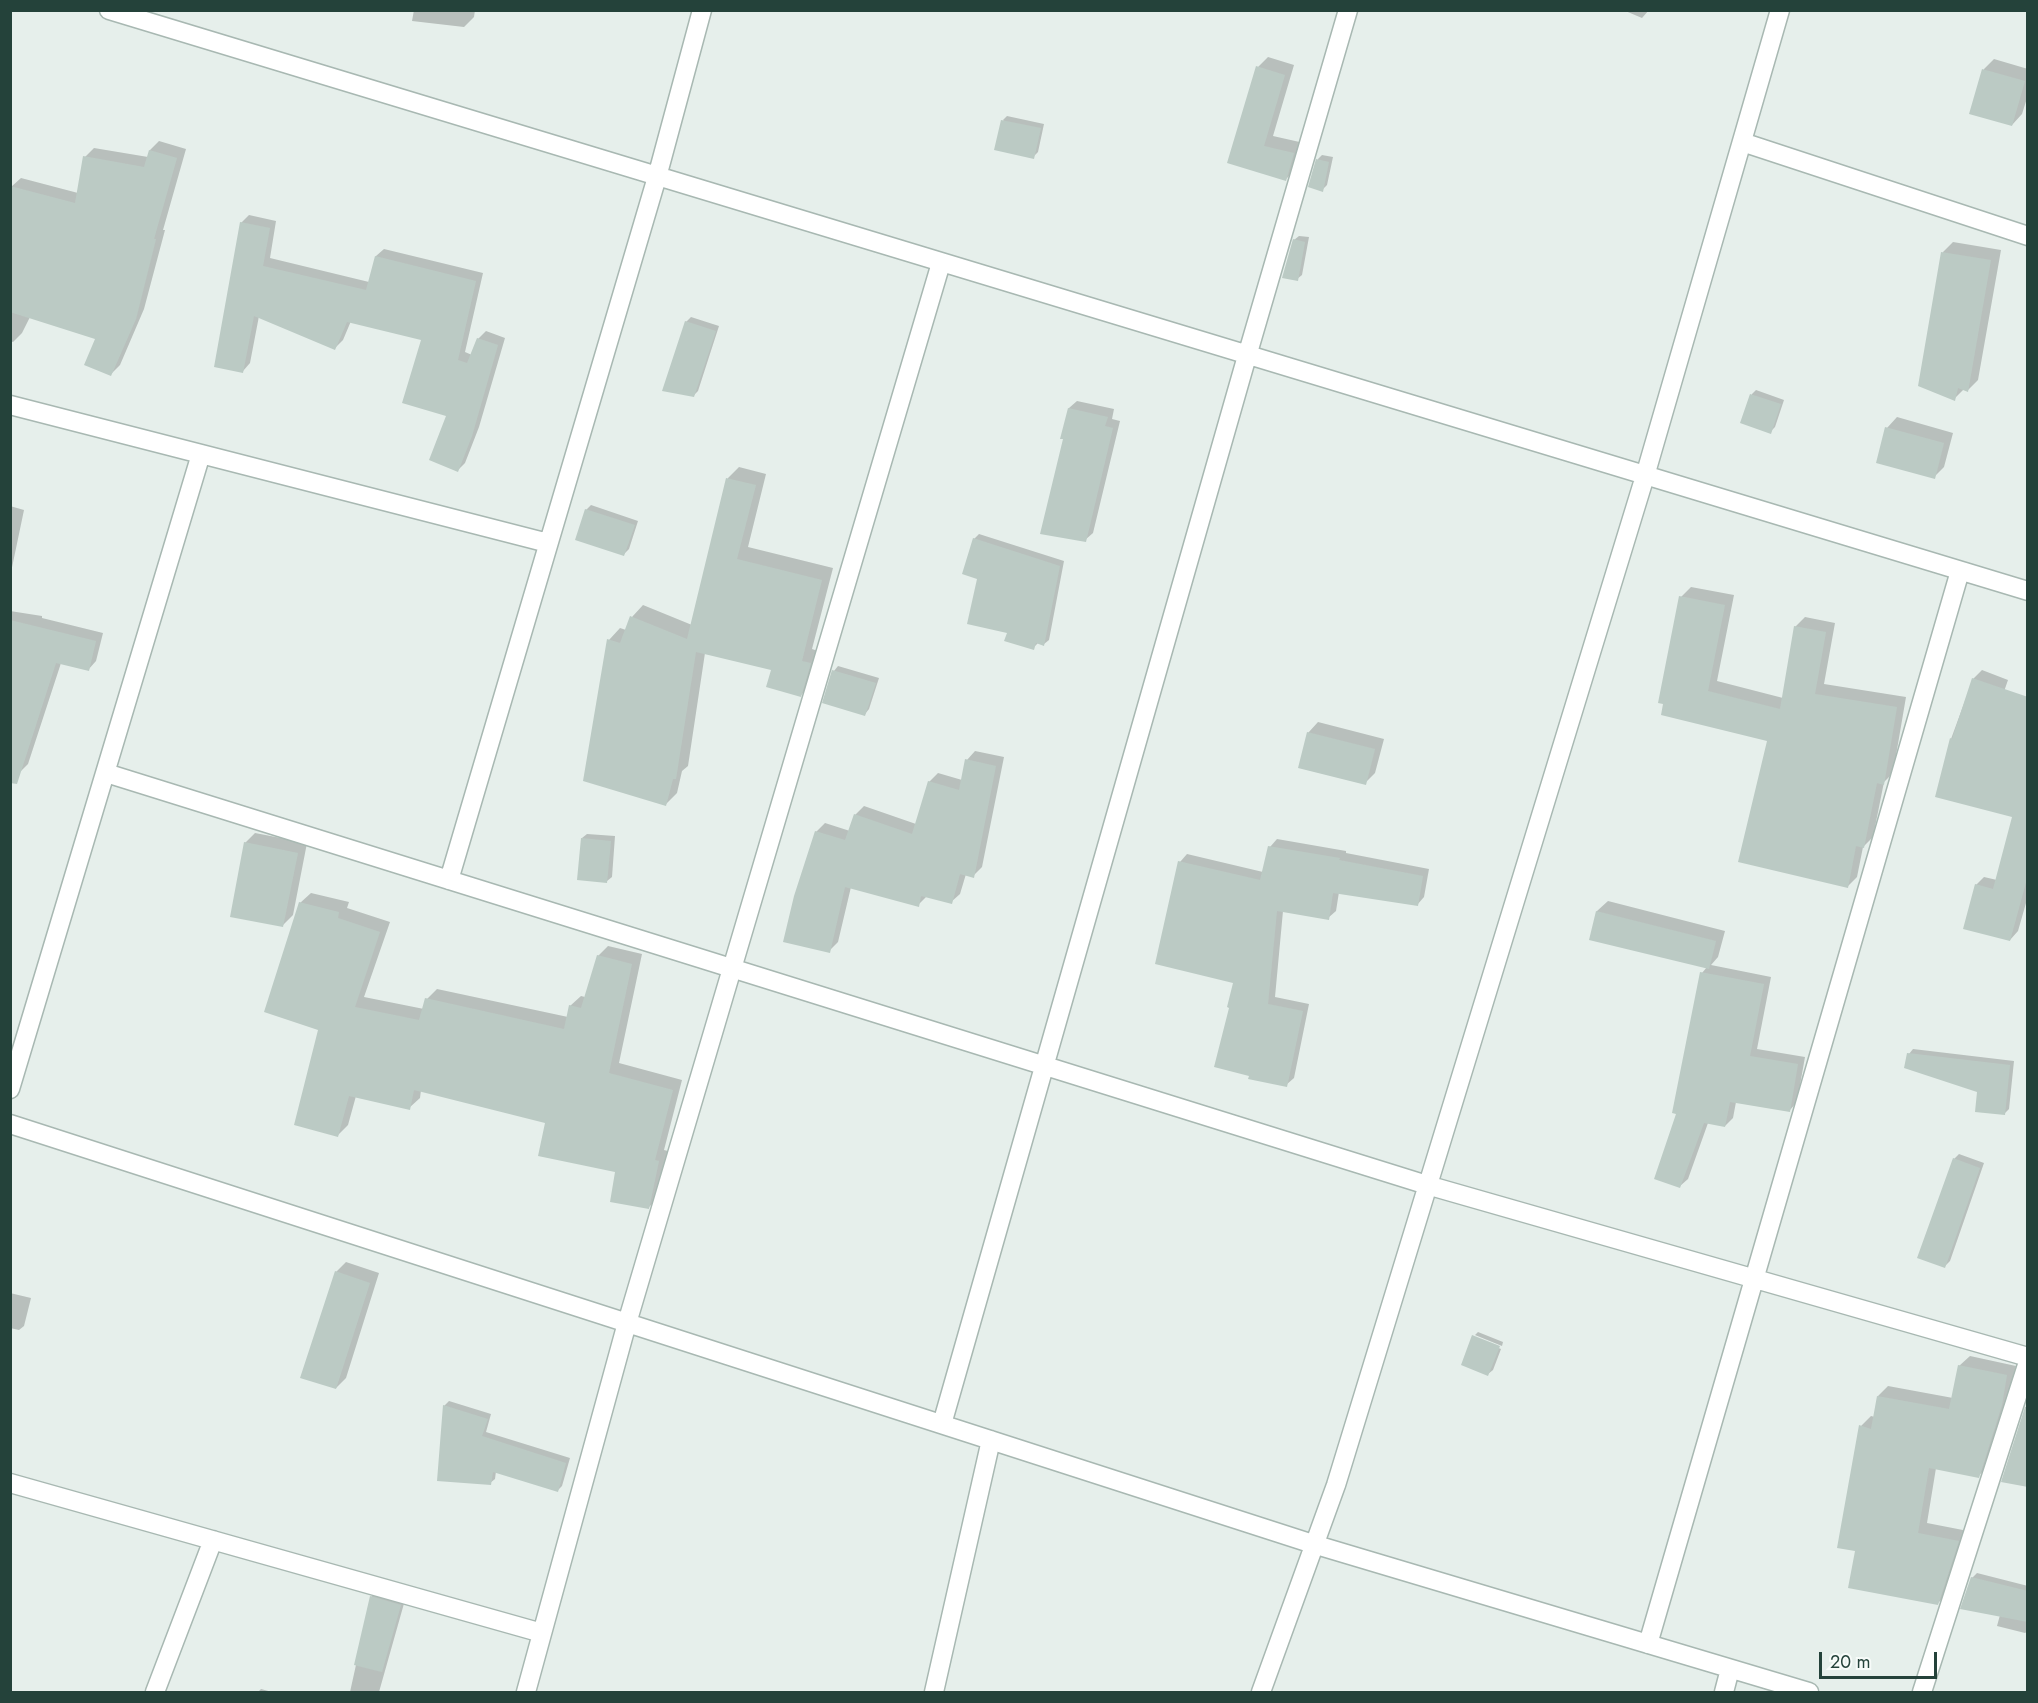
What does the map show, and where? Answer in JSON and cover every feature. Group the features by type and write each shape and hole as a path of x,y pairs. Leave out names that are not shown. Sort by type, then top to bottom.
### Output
{"street":[{"path":"109,10 2028,591"},
{"path":"449,880 657,177 702,10"},
{"path":"942,1424 1348,10"},
{"path":"1261,1692 1336,1485 1645,476 1780,10"},
{"path":"1742,142 2028,236"},
{"path":"526,1692 627,1323 941,263"},
{"path":"10,405 548,543"},
{"path":"10,1089 201,454"},
{"path":"1648,1644 1960,571"},
{"path":"106,773 1427,1185 2028,1360 1922,1692"},
{"path":"10,1124 1313,1544 1809,1692"},
{"path":"934,1692 991,1440"},
{"path":"10,1483 542,1633"},
{"path":"155,1692 213,1540"},
{"path":"1724,1692 1730,1669"}],"building":[{"path":"1256,66 1285,75 1264,146 1294,153 1286,181 1227,163"},
{"path":"1982,69 2025,81 2012,126 1969,114"},
{"path":"1001,120 1041,128 1034,159 994,150"},
{"path":"149,150 177,158 154,239 156,239 136,319 111,376 84,365 95,339 10,312 10,186 75,203 83,156 144,167"},
{"path":"1316,159 1329,162 1323,192 1308,187"},
{"path":"240,222 270,228 263,266 366,290 375,256 476,281 458,360 467,363 477,338 498,345 472,436 458,472 429,460 446,416 402,403 421,340 347,322 335,350 254,316 243,373 214,367"},
{"path":"1293,239 1305,242 1298,281 1282,278"},
{"path":"1941,252 1991,260 1968,392 1958,388 1955,401 1918,386"},
{"path":"685,321 716,331 694,397 662,391"},
{"path":"1750,394 1781,404 1771,434 1740,423"},
{"path":"1068,408 1108,417 1105,426 1113,428 1086,542 1040,534 1063,439 1060,439"},
{"path":"1885,427 1944,443 1935,479 1876,463"},
{"path":"726,478 756,485 737,559 822,580 802,661 811,663 801,697 766,687 771,670 696,652 676,779 673,779 666,806 583,781 607,639 620,643 630,616 687,639"},
{"path":"585,509 635,525 624,556 575,540"},
{"path":"973,538 1060,566 1044,646 1036,643 1034,650 1004,641 1007,633 967,624 977,579 962,574"},
{"path":"1679,596 1725,605 1708,691 1780,709 1794,626 1826,632 1815,694 1897,707 1884,785 1877,783 1864,848 1856,846 1848,888 1738,862 1767,741 1661,715 1663,704 1658,703"},
{"path":"10,620 96,641 89,671 56,663 17,784 10,783"},
{"path":"832,670 876,683 865,716 822,703"},
{"path":"1972,678 2028,697 2028,875 2010,941 1963,929 1975,884 1993,889 2012,817 1935,797 1950,738 1952,739"},
{"path":"1307,732 1375,749 1366,785 1298,768"},
{"path":"965,759 996,766 974,878 960,874 952,904 921,896 919,907 845,887 830,953 783,942 794,896 815,831 845,840 854,814 912,834 928,781 959,790"},
{"path":"581,838 611,841 607,883 577,880"},
{"path":"244,842 298,853 283,927 230,917"},
{"path":"1268,846 1340,858 1339,860 1423,876 1418,906 1333,893 1329,920 1277,911 1268,1004 1303,1011 1287,1087 1248,1079 1249,1076 1214,1067 1233,983 1155,964 1178,861 1260,880"},
{"path":"299,902 339,912 338,918 380,932 355,1007 419,1020 425,998 564,1029 569,1005 581,1008 597,955 632,964 609,1073 673,1090 655,1160 659,1161 649,1209 610,1202 615,1172 538,1156 545,1123 414,1090 410,1110 349,1096 338,1137 294,1125 318,1030 264,1012"},
{"path":"1596,911 1716,941 1709,969 1589,940"},
{"path":"1700,972 1764,984 1750,1056 1798,1064 1790,1112 1730,1102 1725,1127 1704,1123 1680,1188 1654,1179 1676,1114 1672,1113"},
{"path":"1907,1053 2010,1065 2005,1115 1975,1112 1977,1092 1904,1068"},
{"path":"1953,1158 1980,1168 1945,1268 1917,1258"},
{"path":"335,1271 370,1283 336,1389 300,1378"},
{"path":"1472,1335 1500,1346 1488,1376 1461,1365"},
{"path":"1958,1365 2007,1375 2002,1405 1979,1478 1929,1468 1918,1533 1959,1541 1938,1605 1848,1588 1855,1551 1837,1548 1859,1425 1871,1429 1877,1396 1949,1409"},
{"path":"443,1405 488,1419 482,1436 566,1463 558,1492 493,1472 491,1485 437,1481"},
{"path":"2025,1407 2028,1407 2028,1487 2001,1482"},
{"path":"1971,1577 2028,1591 2028,1622 1960,1609"},
{"path":"370,1596 401,1605 382,1672 354,1665"}]}
